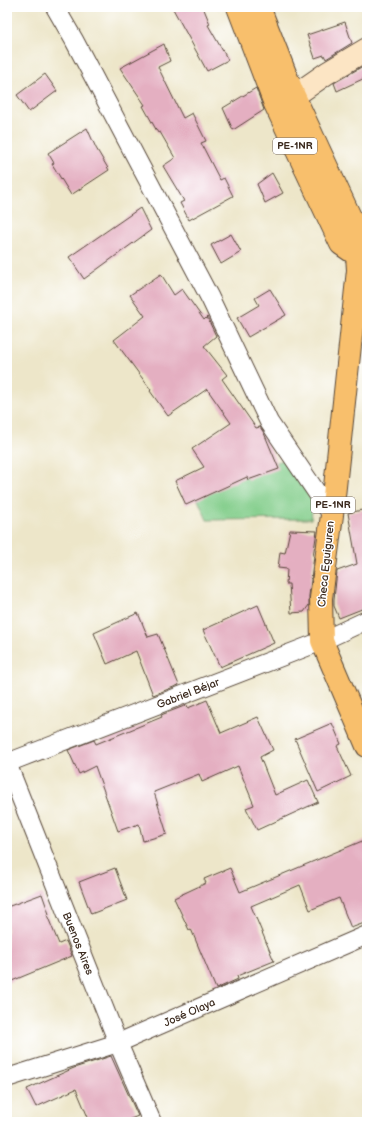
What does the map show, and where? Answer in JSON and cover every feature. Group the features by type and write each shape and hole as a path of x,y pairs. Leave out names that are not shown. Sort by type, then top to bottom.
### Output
{"main road":[{"name":"PE-1NR","path":"238,7 284,100 341,244 362,254"},
{"name":"PE-1NR","path":"259,7 284,100"},
{"name":"Checa Eguiguren","path":"362,254 358,270 332,515 321,598 322,641 367,746"}],"street":[{"path":"55,7 74,40 210,298 269,422 332,515"},
{"path":"284,100 367,49"},
{"name":"Gabriel Béjar","path":"7,763 322,641 367,620"},
{"name":"Buenos Aires","path":"7,763 118,1043 152,1122"},
{"name":"José Olaya","path":"7,1078 118,1043 367,935"}],"green space":[{"path":"288,458 314,495 311,519 207,520 195,493"}],"building":[{"path":"172,7 203,7 210,24 208,25 228,60 207,71"},
{"path":"345,22 352,43 326,59 324,55 315,58 307,35"},
{"path":"164,44 170,61 158,67 183,118 192,113 206,141 201,143 220,180 224,178 233,196 189,220 180,203 184,201 163,166 175,158 160,132 158,133 143,106 145,105 120,68"},
{"path":"363,66 367,77 337,91 334,83"},
{"path":"45,74 57,91 29,112 17,95"},
{"path":"256,88 264,110 233,130 223,108"},
{"path":"87,128 96,148 109,170 71,195 52,164 54,163 48,153"},
{"path":"272,173 283,193 265,203 257,184"},
{"path":"140,208 151,230 84,279 69,257"},
{"path":"231,234 241,252 221,264 211,245"},
{"path":"161,274 174,295 182,289 204,320 207,317 216,336 204,346 227,375 222,379 256,428 260,427 264,433 279,469 248,480 247,477 186,505 175,481 204,467 192,449 231,423 207,389 168,416 150,391 151,390 114,340 145,316 130,295"},
{"path":"270,289 286,315 248,337 237,318 259,305 255,298"},
{"path":"367,509 367,607 339,618 334,606 337,571 357,564 348,513"},
{"path":"290,530 317,531 313,556 309,605 304,612 291,613 289,584 286,584 287,569 278,568 280,552 285,553"},
{"path":"258,605 274,643 220,667 203,630"},
{"path":"138,613 148,637 158,634 179,685 153,695 136,651 107,664 94,633"},
{"path":"207,700 221,733 258,717 273,750 260,757 275,795 308,780 318,802 257,830 246,808 254,805 238,766 202,782 199,774 154,792 167,834 143,841 139,824 118,831 95,766 79,774 68,750 94,740 96,744 162,717 161,715 187,705 188,708"},
{"path":"332,723 341,744 337,746 351,776 318,792 295,739"},
{"path":"367,839 367,922 351,928 339,898 310,910 300,885 251,906 274,961 237,976 238,979 216,989 191,929 189,930 174,898 206,883 204,879 230,868 240,892"},
{"path":"115,868 127,900 91,914 79,882"},
{"path":"42,894 49,914 47,915 59,944 66,941 72,956 7,983 7,907"},
{"path":"111,1056 138,1116 123,1122 90,1122 76,1089 36,1107 27,1089 74,1068"}]}
